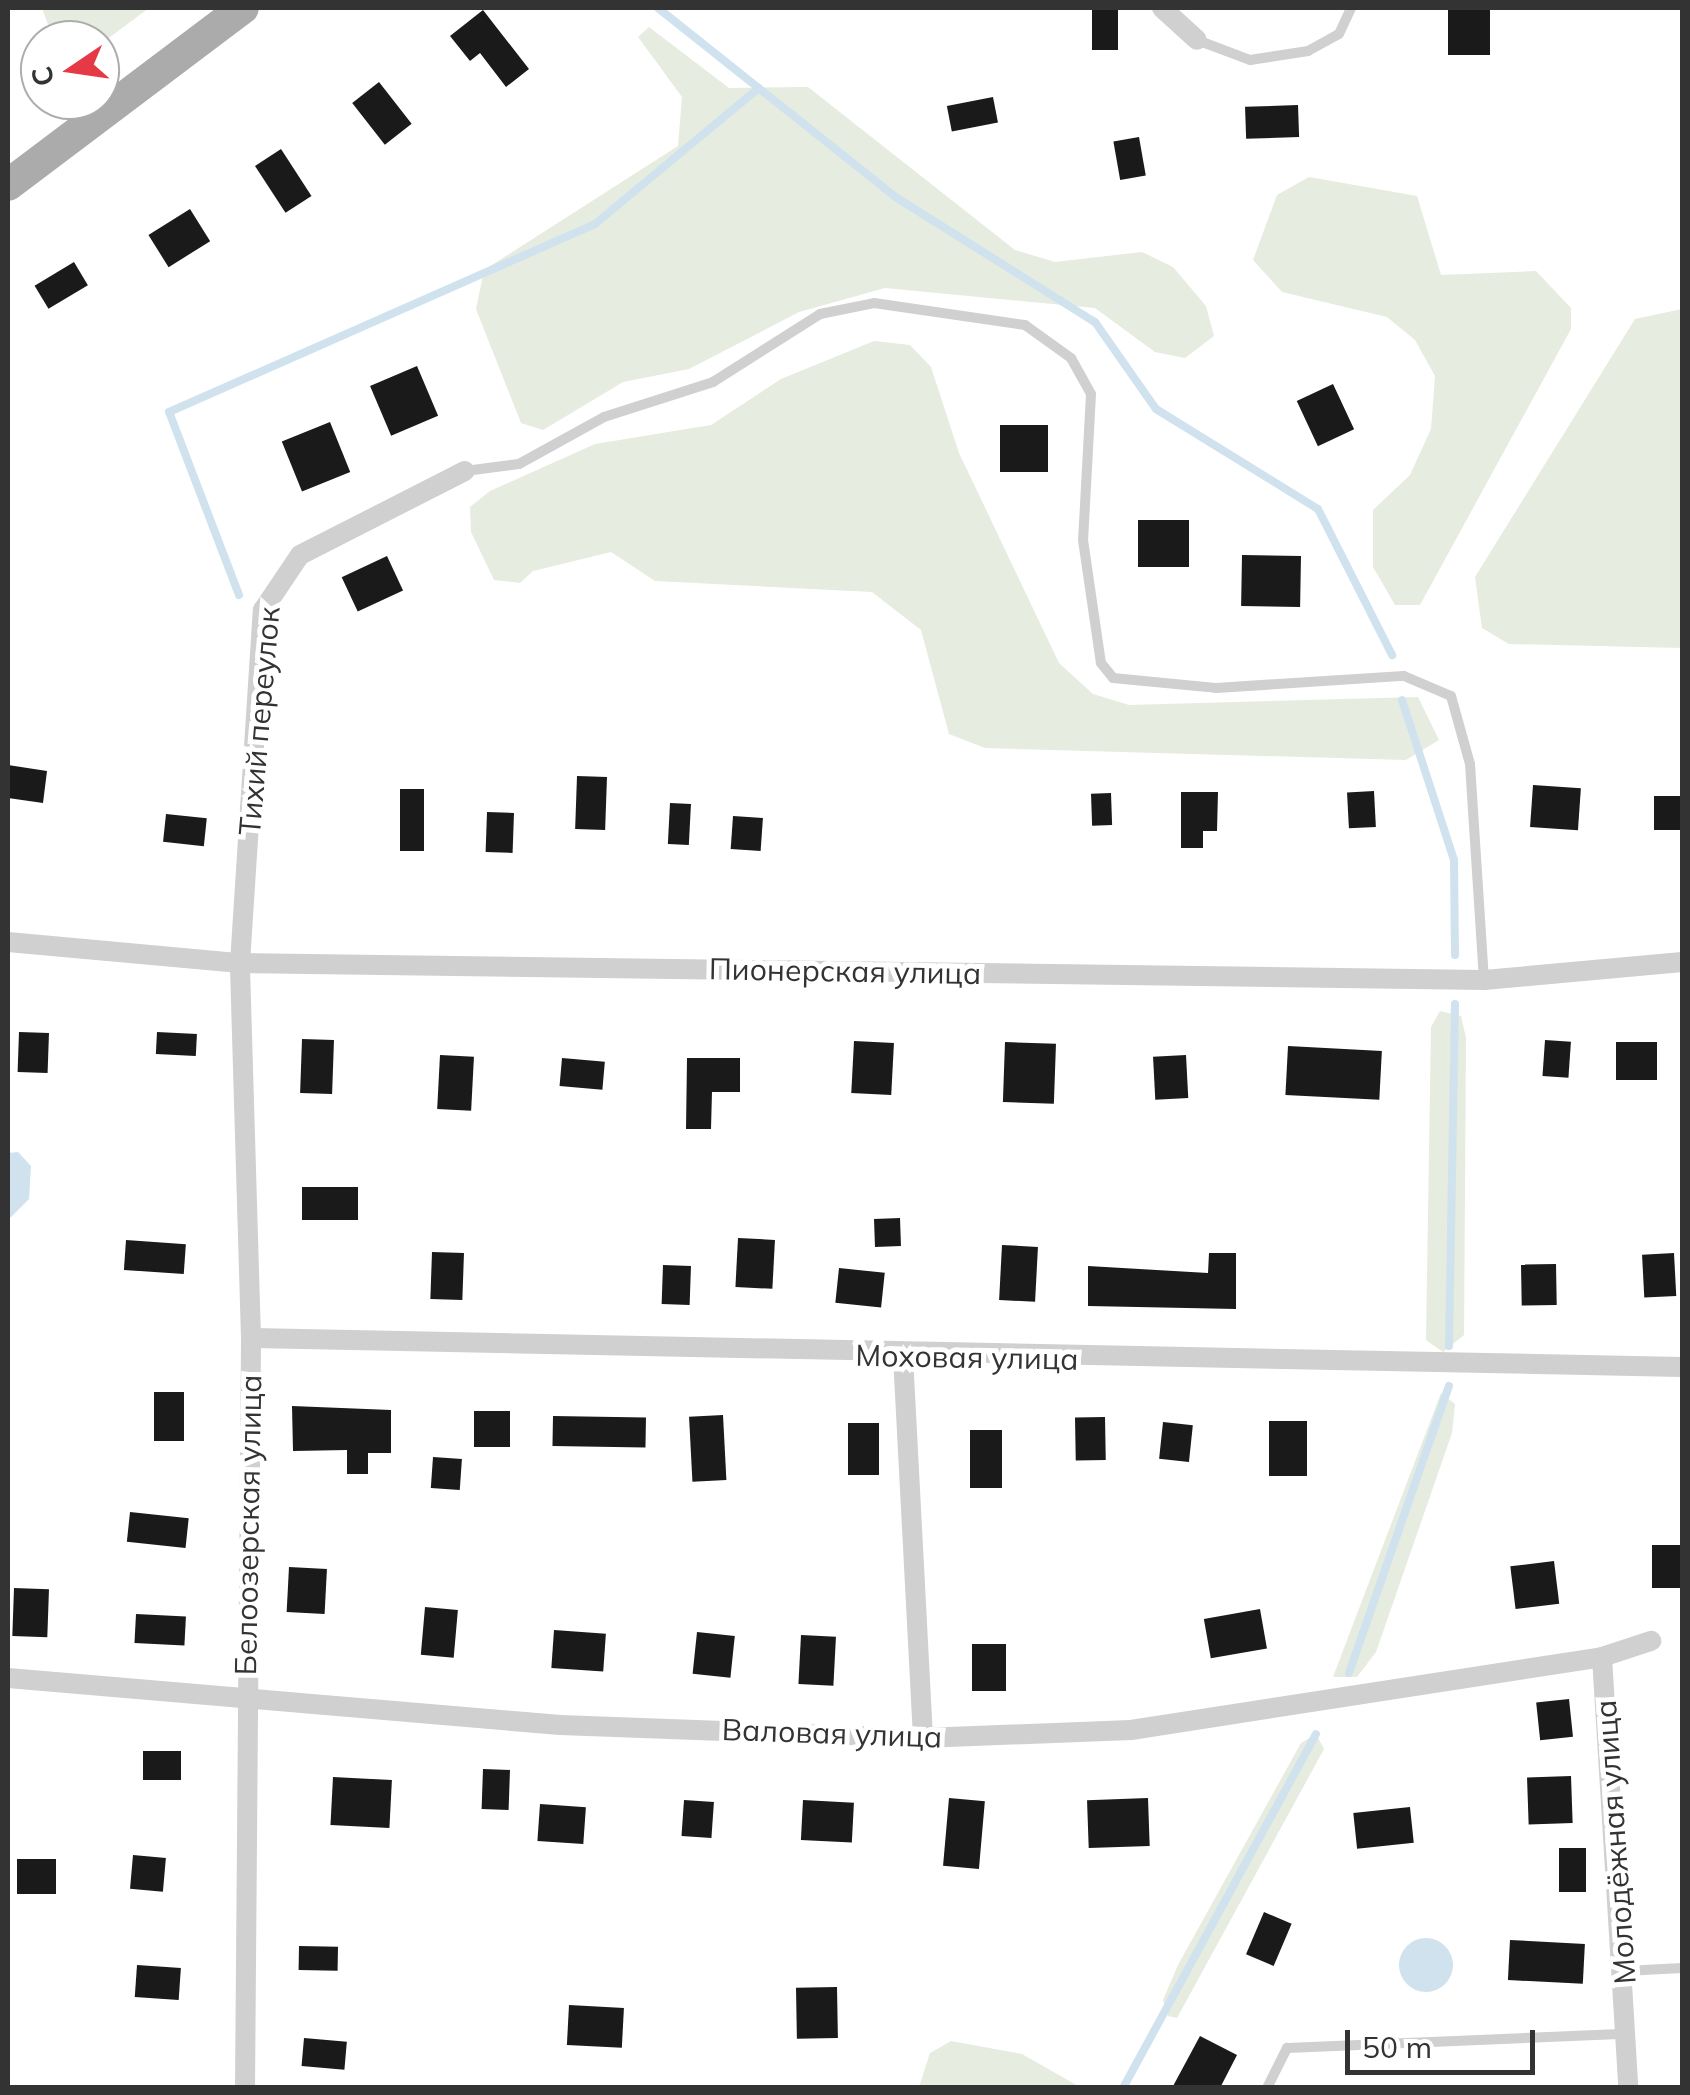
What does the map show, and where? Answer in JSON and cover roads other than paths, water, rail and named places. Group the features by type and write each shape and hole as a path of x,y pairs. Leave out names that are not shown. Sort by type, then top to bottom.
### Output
{"main road":[{"path":"8,185 243,8"}],"street":[{"path":"1162,8 1197,40"},
{"name":"Тихий переулок","path":"240,963 263,610 275,581 332,534 465,471"},
{"name":"Пионерская улица","path":"8,942 240,963 1484,980 1682,962"},
{"name":"Белоозерская улица","path":"240,963 251,1338 245,1697 245,2088"},
{"name":"Моховая улица","path":"251,1338 902,1356 1682,1367"},
{"path":"902,1356 923,1738"},
{"name":"Валовая улица","path":"8,1678 560,1724 923,1738 1131,1730 1602,1657 1651,1642"},
{"name":"Молодёжная улица","path":"1602,1657 1625,1971 1628,2088"}],"lane":[{"path":"1197,40 1250,60 1308,51 1339,34 1351,8"},
{"path":"465,471 519,464 604,417 712,382 820,314 874,303 1025,325 1071,358 1091,394 1084,540 1101,663 1113,678 1216,688 1404,676 1451,696 1470,764 1484,980"},
{"path":"1625,1971 1682,1968"},
{"path":"1267,2088 1287,2048 1627,2034"}],"water":[{"path":"18,1152 31,1166 29,1199 8,1220 8,1153"},
{"path":"1426,1938 1445,1946 1453,1965 1445,1984 1426,1992 1407,1984 1399,1965 1407,1946"}],"waterway":[{"path":"658,8 897,198 1095,322 1156,409 1318,509 1392,655"},
{"path":"239,595 169,412 595,224 759,88"},
{"path":"1402,700 1454,860 1455,955"},
{"path":"1449,1346 1455,1004"},
{"path":"1349,1673 1449,1386"},
{"path":"1123,2088 1316,1734"}]}
